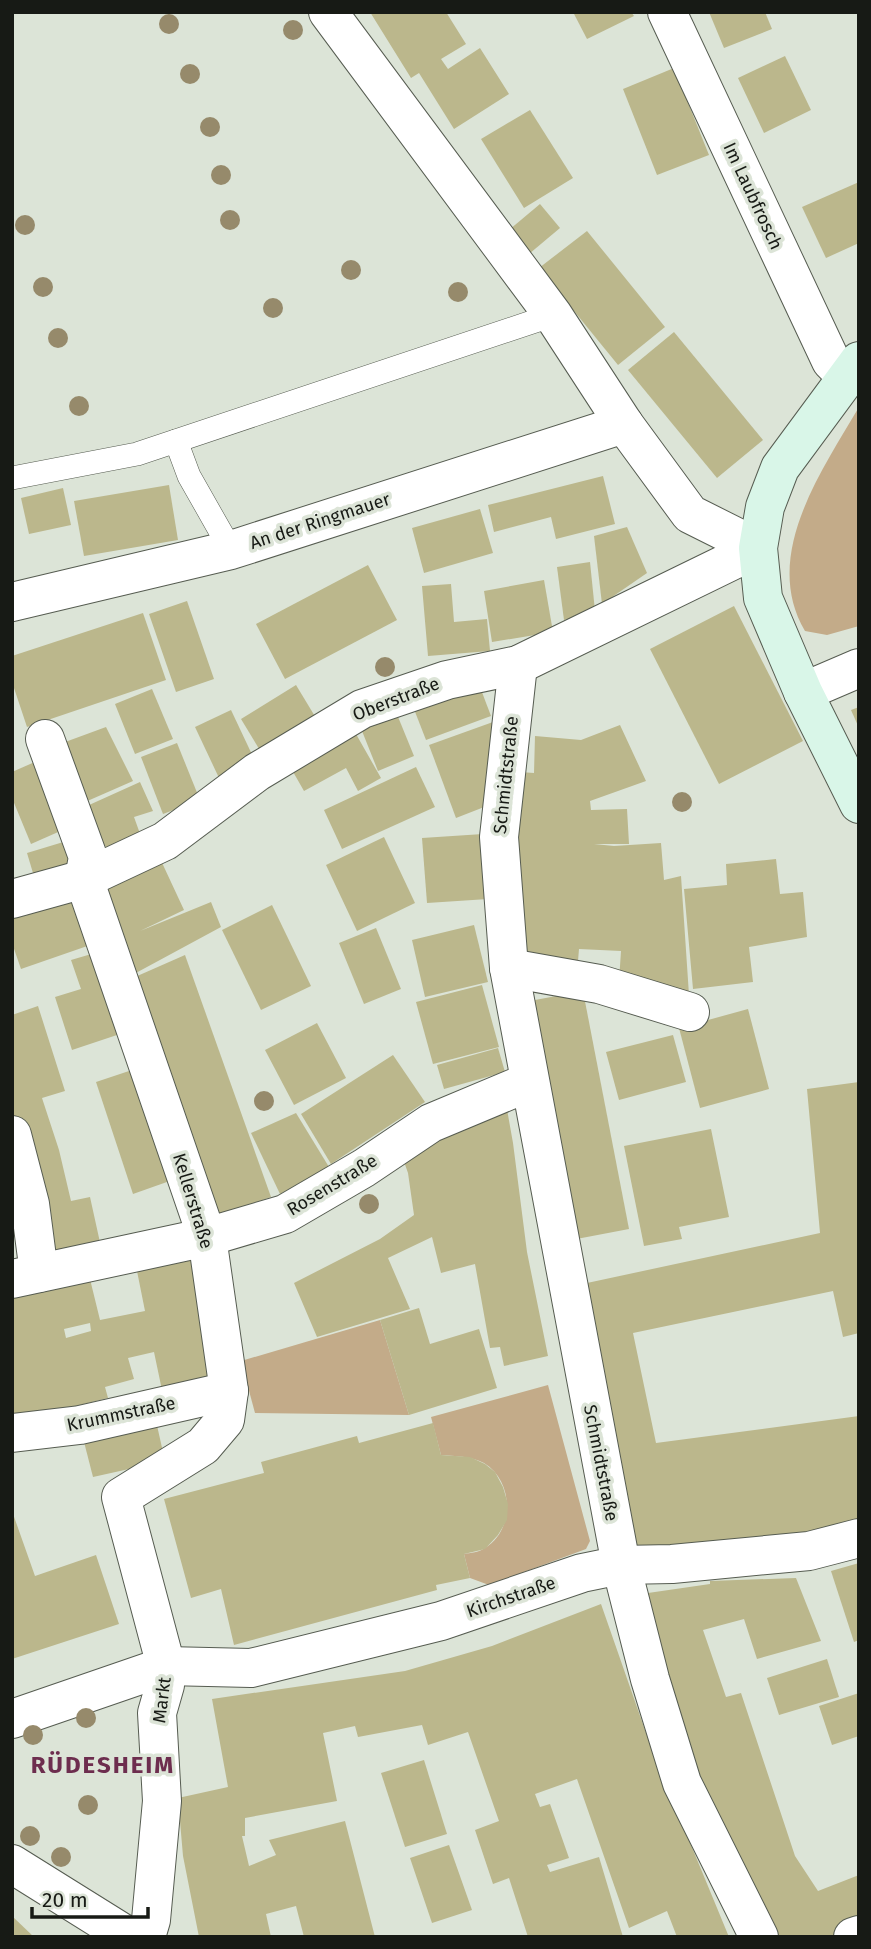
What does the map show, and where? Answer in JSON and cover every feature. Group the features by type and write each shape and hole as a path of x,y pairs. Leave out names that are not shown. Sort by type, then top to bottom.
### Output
{"main road":[{"path":"853,368 780,468 765,506 758,548 763,598 803,692 859,804"}],"street":[{"path":"328,12 553,316 624,424 690,514 758,548"},
{"name":"Im Laubfrosch","path":"667,12 831,361 853,368"},
{"name":"An der Ringmauer","path":"12,602 231,550 624,424"},
{"name":"Oberstraße","path":"12,899 84,879 165,841 257,772 362,709 447,680 518,665 758,548"},
{"name":"Schmidtstraße","path":"518,665 499,837 509,968 529,1082 621,1565 650,1679 682,1783 759,1937"},
{"path":"803,692 859,668"},
{"name":"Kellerstraße","path":"45,739 88,857 84,879 208,1237 229,1391 225,1420 203,1446 121,1497 166,1666"},
{"path":"509,968 599,985 690,1012"},
{"name":"Rosenstraße","path":"26,1276 208,1237 285,1214 364,1168 431,1123 529,1082"},
{"path":"12,1135 30,1204 26,1276"},
{"name":"Krummstraße","path":"12,1433 80,1424 229,1391"},
{"name":"Kirchstraße","path":"166,1666 251,1668 442,1621 582,1573 621,1565 672,1564 809,1551 859,1538"},
{"name":"Markt","path":"12,1719 166,1666 165,1685 157,1713 162,1801 151,1920 146,1937"},
{"path":"12,1864 130,1937"},
{"path":"853,1937 859,1935"}],"lane":[{"path":"12,478 137,454 553,316"},
{"path":"176,441 189,476 231,550"}],"shaded area":[{"path":"859,407 859,626 827,635 805,631 793,603 790,573 793,544 801,515 814,487"},
{"path":"380,1320 409,1415 255,1413 241,1361"},
{"path":"548,1385 590,1541 586,1549 489,1585 470,1578 464,1554 483,1549 495,1540 502,1530 507,1506 501,1481 484,1463 441,1455 431,1417"}],"building":[{"path":"370,12 446,12 466,44 441,59 448,69 480,48 509,94 454,129 419,73 411,78"},
{"path":"573,12 631,12 634,16 587,39"},
{"path":"709,12 765,12 772,29 724,48"},
{"path":"785,56 811,110 764,133 738,78"},
{"path":"674,68 709,155 657,175 623,89"},
{"path":"530,110 573,178 524,208 481,139"},
{"path":"859,182 859,243 826,258 802,207"},
{"path":"540,204 560,228 529,254 509,230"},
{"path":"587,231 665,327 618,365 539,268"},
{"path":"674,332 763,440 717,478 628,370"},
{"path":"603,476 615,524 556,539 551,517 494,532 488,505"},
{"path":"169,485 178,540 84,556 74,501"},
{"path":"63,488 71,525 29,534 21,498"},
{"path":"480,509 493,553 424,573 412,528"},
{"path":"627,527 647,573 602,604 594,536"},
{"path":"590,562 595,611 564,620 557,567"},
{"path":"368,565 397,620 285,679 256,624"},
{"path":"544,580 553,632 492,642 484,591"},
{"path":"451,584 454,622 487,619 490,651 428,656 422,586"},
{"path":"187,601 214,679 176,692 149,614"},
{"path":"734,606 803,741 719,784 650,649"},
{"path":"143,613 166,680 27,727 12,682 12,656"},
{"path":"477,679 491,716 426,740 412,704"},
{"path":"296,685 319,723 264,757 241,719"},
{"path":"152,689 173,739 135,754 115,704"},
{"path":"394,707 414,756 378,771 358,721"},
{"path":"859,707 859,728 851,710"},
{"path":"231,710 256,763 220,780 195,727"},
{"path":"493,722 497,802 456,818 429,745"},
{"path":"620,725 646,781 590,801 591,810 627,809 629,844 594,844 614,846 661,843 664,880 681,876 689,995 619,981 621,951 579,949 578,961 515,959 513,847 520,772 534,773 535,736 581,740"},
{"path":"106,727 133,781 76,806 57,745"},
{"path":"352,727 381,778 358,791 346,768 304,791 288,763"},
{"path":"177,743 200,800 163,814 141,757"},
{"path":"37,761 65,829 31,844 12,798 12,772"},
{"path":"416,767 435,807 342,849 324,810"},
{"path":"140,782 153,811 134,817 143,842 120,852 91,841 78,810"},
{"path":"483,834 488,899 427,903 422,838"},
{"path":"384,837 415,903 357,931 326,865"},
{"path":"70,840 80,870 36,883 27,853"},
{"path":"157,852 184,910 140,931 211,902 221,927 134,974 95,880"},
{"path":"776,859 780,894 803,892 807,937 749,947 753,982 693,989 684,889 727,885 726,864"},
{"path":"78,892 96,943 21,969 12,943 12,915"},
{"path":"272,905 311,986 261,1010 222,930"},
{"path":"474,925 488,982 425,997 412,940"},
{"path":"376,928 401,989 364,1004 339,943"},
{"path":"105,950 126,1032 72,1050 55,997 81,989 71,960"},
{"path":"185,955 271,1197 215,1217 135,977"},
{"path":"482,985 499,1047 433,1064 416,1002"},
{"path":"583,991 629,1229 566,1241 519,1003"},
{"path":"38,1006 65,1091 42,1098 59,1150 71,1201 90,1197 101,1247 49,1259 28,1159 12,1114 12,1015"},
{"path":"748,1009 769,1089 700,1108 679,1028"},
{"path":"317,1023 346,1078 294,1105 265,1050"},
{"path":"673,1035 686,1082 619,1100 606,1052"},
{"path":"498,1048 505,1072 444,1089 437,1065"},
{"path":"393,1055 425,1102 331,1164 301,1114"},
{"path":"144,1066 181,1177 133,1194 96,1082"},
{"path":"859,1082 859,1333 843,1337 833,1291 633,1333 656,1443 859,1416 859,1523 747,1546 634,1550 573,1286 820,1233 807,1089"},
{"path":"505,1098 527,1252 548,1356 504,1366 500,1347 490,1348 475,1264 441,1273 432,1237 388,1258 410,1309 317,1337 294,1283 380,1239 414,1215 408,1173 401,1153"},
{"path":"296,1113 329,1167 280,1194 251,1133"},
{"path":"711,1129 729,1217 679,1227 682,1239 644,1246 624,1146"},
{"path":"191,1250 219,1383 163,1395 154,1352 128,1358 134,1379 105,1387 108,1398 15,1421 12,1412 12,1293 89,1275 100,1320 145,1311 135,1261","holes":["90,1323 91,1331 66,1338 64,1329"]},
{"path":"419,1308 430,1344 479,1329 497,1388 409,1415 380,1320"},
{"path":"156,1421 165,1461 93,1477 83,1438"},
{"path":"433,1423 441,1455 470,1457 485,1464 495,1472 508,1504 507,1520 498,1535 485,1549 464,1554 470,1578 436,1585 437,1590 234,1645 221,1589 191,1598 164,1499 264,1473 261,1462 357,1436 359,1443"},
{"path":"12,1511 35,1576 96,1555 119,1624 12,1659"},
{"path":"859,1563 859,1640 854,1642 831,1571"},
{"path":"796,1578 821,1641 757,1659 744,1619 703,1630 726,1697 741,1693 795,1856 818,1891 859,1875 859,1926 831,1937 772,1937 737,1876 668,1688 648,1593 710,1584 710,1581"},
{"path":"601,1604 653,1753 729,1937 677,1937 667,1911 629,1928 577,1779 535,1794 540,1807 550,1804 569,1858 547,1865 550,1872 599,1857 623,1937 528,1937 509,1878 493,1884 475,1830 499,1821 468,1732 428,1745 422,1725 358,1737 355,1726 323,1733 337,1801 245,1818 245,1836 242,1836 249,1866 276,1855 269,1840 345,1821 375,1937 304,1937 296,1906 266,1914 271,1937 199,1937 183,1856 178,1798 228,1787 212,1699 405,1671 492,1646"},
{"path":"827,1659 839,1697 779,1715 767,1678"},
{"path":"859,1693 859,1736 832,1745 819,1706"},
{"path":"424,1760 447,1834 405,1847 381,1773"},
{"path":"449,1845 472,1910 432,1923 410,1858"},
{"path":"12,1916 34,1937 12,1937"}],"district":[{"name":"RÜDESHEIM","path":"103,1765"}]}
